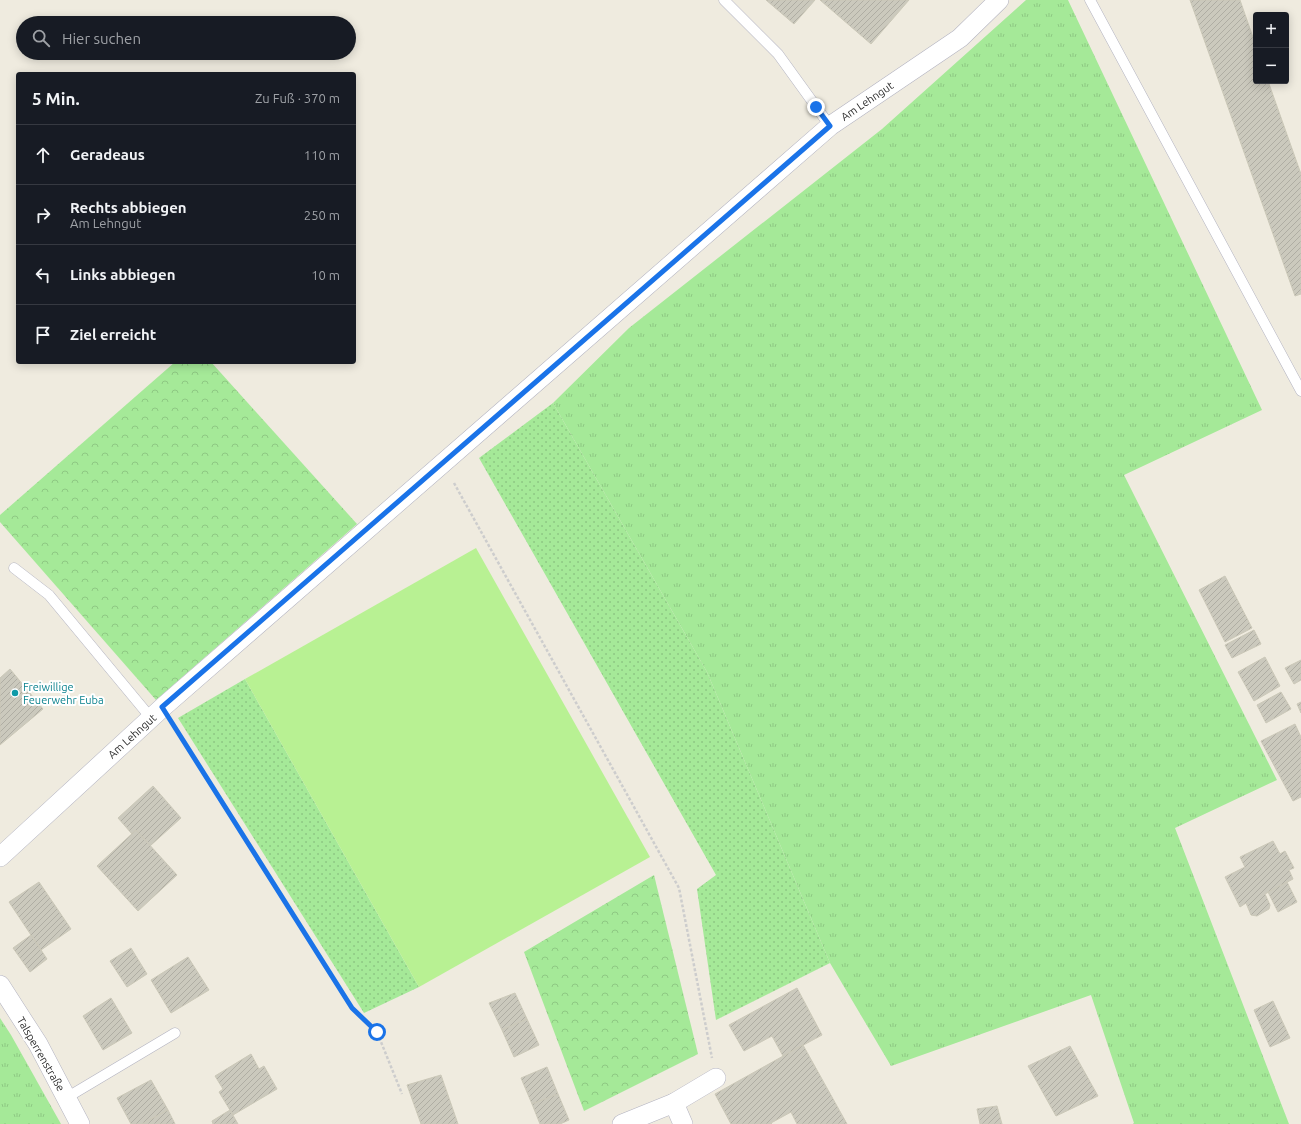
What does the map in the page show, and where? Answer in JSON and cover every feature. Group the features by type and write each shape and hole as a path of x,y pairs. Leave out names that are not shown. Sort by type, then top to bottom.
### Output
{"street":[{"name":"Am Lehngut","path":"0,857 157,713 830,126 960,38 1000,0"},
{"name":"Talsperrenstraße","path":"0,984 38,1044 80,1124"},
{"path":"622,1124 674,1103 716,1078"},
{"path":"674,1103 683,1124"}],"lane":[{"path":"724,0 778,54 830,126"},
{"path":"1090,0 1301,391"},
{"path":"14,568 50,595 157,713"},
{"path":"66,1098 175,1033"}],"path":[{"path":"443,463 679,888 716,1078"},
{"path":"157,713 352,1008 377,1032 402,1094"}],"green space":[{"path":"1026,0 1068,0 1262,410 1124,475 1277,780 1175,828 1289,1124 1133,1124 1134,1123 1091,995 891,1066 830,963 707,672 553,403 629,328 882,129"},
{"path":"173,364 213,364 357,524 156,700 0,522 0,515"},
{"path":"553,403 707,672 830,963 716,1020 697,889 716,875 479,458"},
{"path":"476,548 650,857 419,987 245,679"},
{"path":"245,679 419,987 364,1013 178,718"},
{"path":"654,875 698,1054 584,1111 524,952"},
{"path":"0,1018 11,1035 61,1124 0,1124"}],"building":[{"path":"766,0 815,0 794,24"},
{"path":"820,0 909,0 871,44"},
{"path":"1190,0 1240,0 1253,37 1253,84 1269,84 1301,174 1301,294 1295,296"},
{"path":"1225,576 1252,628 1225,642 1199,590"},
{"path":"1254,630 1261,644 1232,658 1225,645"},
{"path":"1265,657 1280,686 1254,701 1238,672"},
{"path":"1301,660 1301,680 1294,684 1285,668"},
{"name":"Freiwillige Feuerwehr Euba","path":"10,669 43,709 0,745 0,678"},
{"path":"1281,692 1291,709 1266,723 1257,705"},
{"path":"1301,702 1301,713 1297,704"},
{"path":"1295,724 1301,737 1301,797 1293,801 1261,741"},
{"path":"153,786 181,818 150,846 136,830 132,834 118,818"},
{"path":"136,830 177,875 138,911 97,866"},
{"path":"1273,841 1280,854 1285,851 1294,868 1289,870 1293,879 1265,894 1270,905 1269,909 1257,916 1251,915 1246,903 1240,907 1225,877 1245,867 1240,857"},
{"path":"39,882 71,929 41,950 9,902"},
{"path":"1287,882 1297,902 1278,912 1268,892"},
{"path":"31,935 47,959 30,972 13,948"},
{"path":"131,948 147,974 127,987 110,961"},
{"path":"188,957 209,990 171,1013 151,980"},
{"path":"797,988 822,1035 783,1056 772,1036 744,1051 729,1025"},
{"path":"515,993 527,1019 502,1030 489,1003"},
{"path":"111,998 132,1033 103,1050 83,1016"},
{"path":"1273,1001 1290,1038 1270,1047 1254,1010"},
{"path":"527,1019 539,1045 514,1057 502,1030"},
{"path":"803,1045 847,1124 797,1124 791,1112 771,1123 772,1124 731,1124 715,1094"},
{"path":"1070,1046 1098,1096 1056,1116 1028,1066"},
{"path":"251,1054 259,1069 264,1066 277,1089 233,1115 219,1092 223,1089 215,1076"},
{"path":"547,1067 558,1094 532,1104 521,1078"},
{"path":"441,1075 458,1124 421,1124 407,1085"},
{"path":"151,1080 168,1110 142,1124 131,1124 117,1098"},
{"path":"558,1094 569,1120 560,1124 540,1124 532,1104"},
{"path":"997,1106 1002,1124 980,1124 977,1109"},
{"path":"168,1110 175,1124 142,1124"},
{"path":"230,1110 238,1124 213,1124 212,1121"}],"place":[{"name":"Freiwillige Feuerwehr Euba","path":"15,693"}],"route":[{"path":"377,1032 352,1008 162,707 302,587 830,126 816,107"}]}
